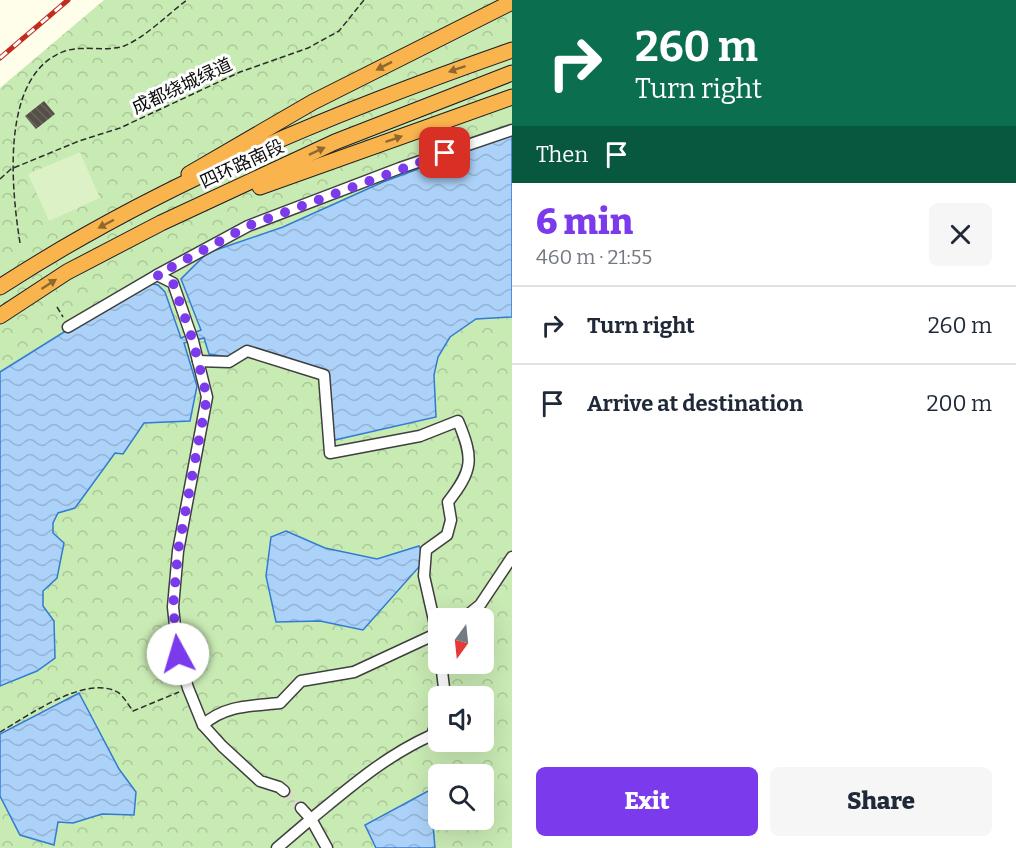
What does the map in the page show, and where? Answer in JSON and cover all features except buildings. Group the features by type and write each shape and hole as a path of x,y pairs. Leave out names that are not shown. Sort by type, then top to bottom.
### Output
{"highway":[{"path":"140,206 226,150 304,107 512,2"},
{"name":"四环路南段","path":"0,286 56,250 140,206 289,136 415,84 512,50"},
{"name":"四环路南段","path":"0,316 67,272 161,223 335,142 512,73"},
{"path":"161,223 512,97"}],"street":[{"path":"68,327 248,226 400,168 512,130"},
{"path":"157,275 173,283 192,338 207,397 178,551 173,607 178,654 188,688 204,725 222,746 260,781 284,791"},
{"path":"198,361 228,362 247,351 324,375 330,453 420,436 458,421 467,443 470,468 448,502 451,520 447,535 426,550 424,576 432,608"},
{"path":"476,608 512,557"},
{"path":"204,725 216,713 234,707 280,703 301,681 354,672 428,638"},
{"path":"277,848 373,767 403,748 428,737"},
{"path":"301,808 311,819 327,848"}],"path":[{"path":"20,94 36,71 49,59 66,51 124,46 187,0"},
{"name":"成都绕城绿道","path":"0,179 10,169 79,141 120,128 240,72 308,48 339,32 364,0"},
{"path":"17,100 10,131 10,169 20,243"},
{"path":"0,732 73,691 105,688 120,694 133,711 188,688"}],"green space":[{"path":"104,0 512,0 512,848 0,848 0,88"},
{"path":"80,152 100,198 49,221 28,174"}],"water":[{"path":"512,134 512,317 476,319 450,337 438,357 434,375 436,417 326,442 320,371 245,346 234,358 209,354 204,338 184,343 197,386 190,421 144,423 123,454 115,453 75,508 58,513 53,523 53,533 64,543 57,578 43,591 43,606 54,621 55,658 37,671 0,686 0,372 144,282 158,285 165,292 181,338 201,330 181,279 207,253 283,227 383,182"},
{"path":"286,531 325,548 377,559 419,546 426,559 363,630 320,621 276,622 266,576 271,537"},
{"path":"79,693 119,769 136,792 134,815 102,814 73,823 58,822 54,845 20,835 0,796 0,734"},
{"path":"428,791 428,830 433,830 435,848 376,848 365,825"}],"tunnel":[{"path":"284,791 301,808"}],"railway":[{"path":"0,58 68,0"}],"route":[{"path":"178,654 173,607 178,551 207,397 193,341 173,283 157,275 248,226 445,153"}]}
